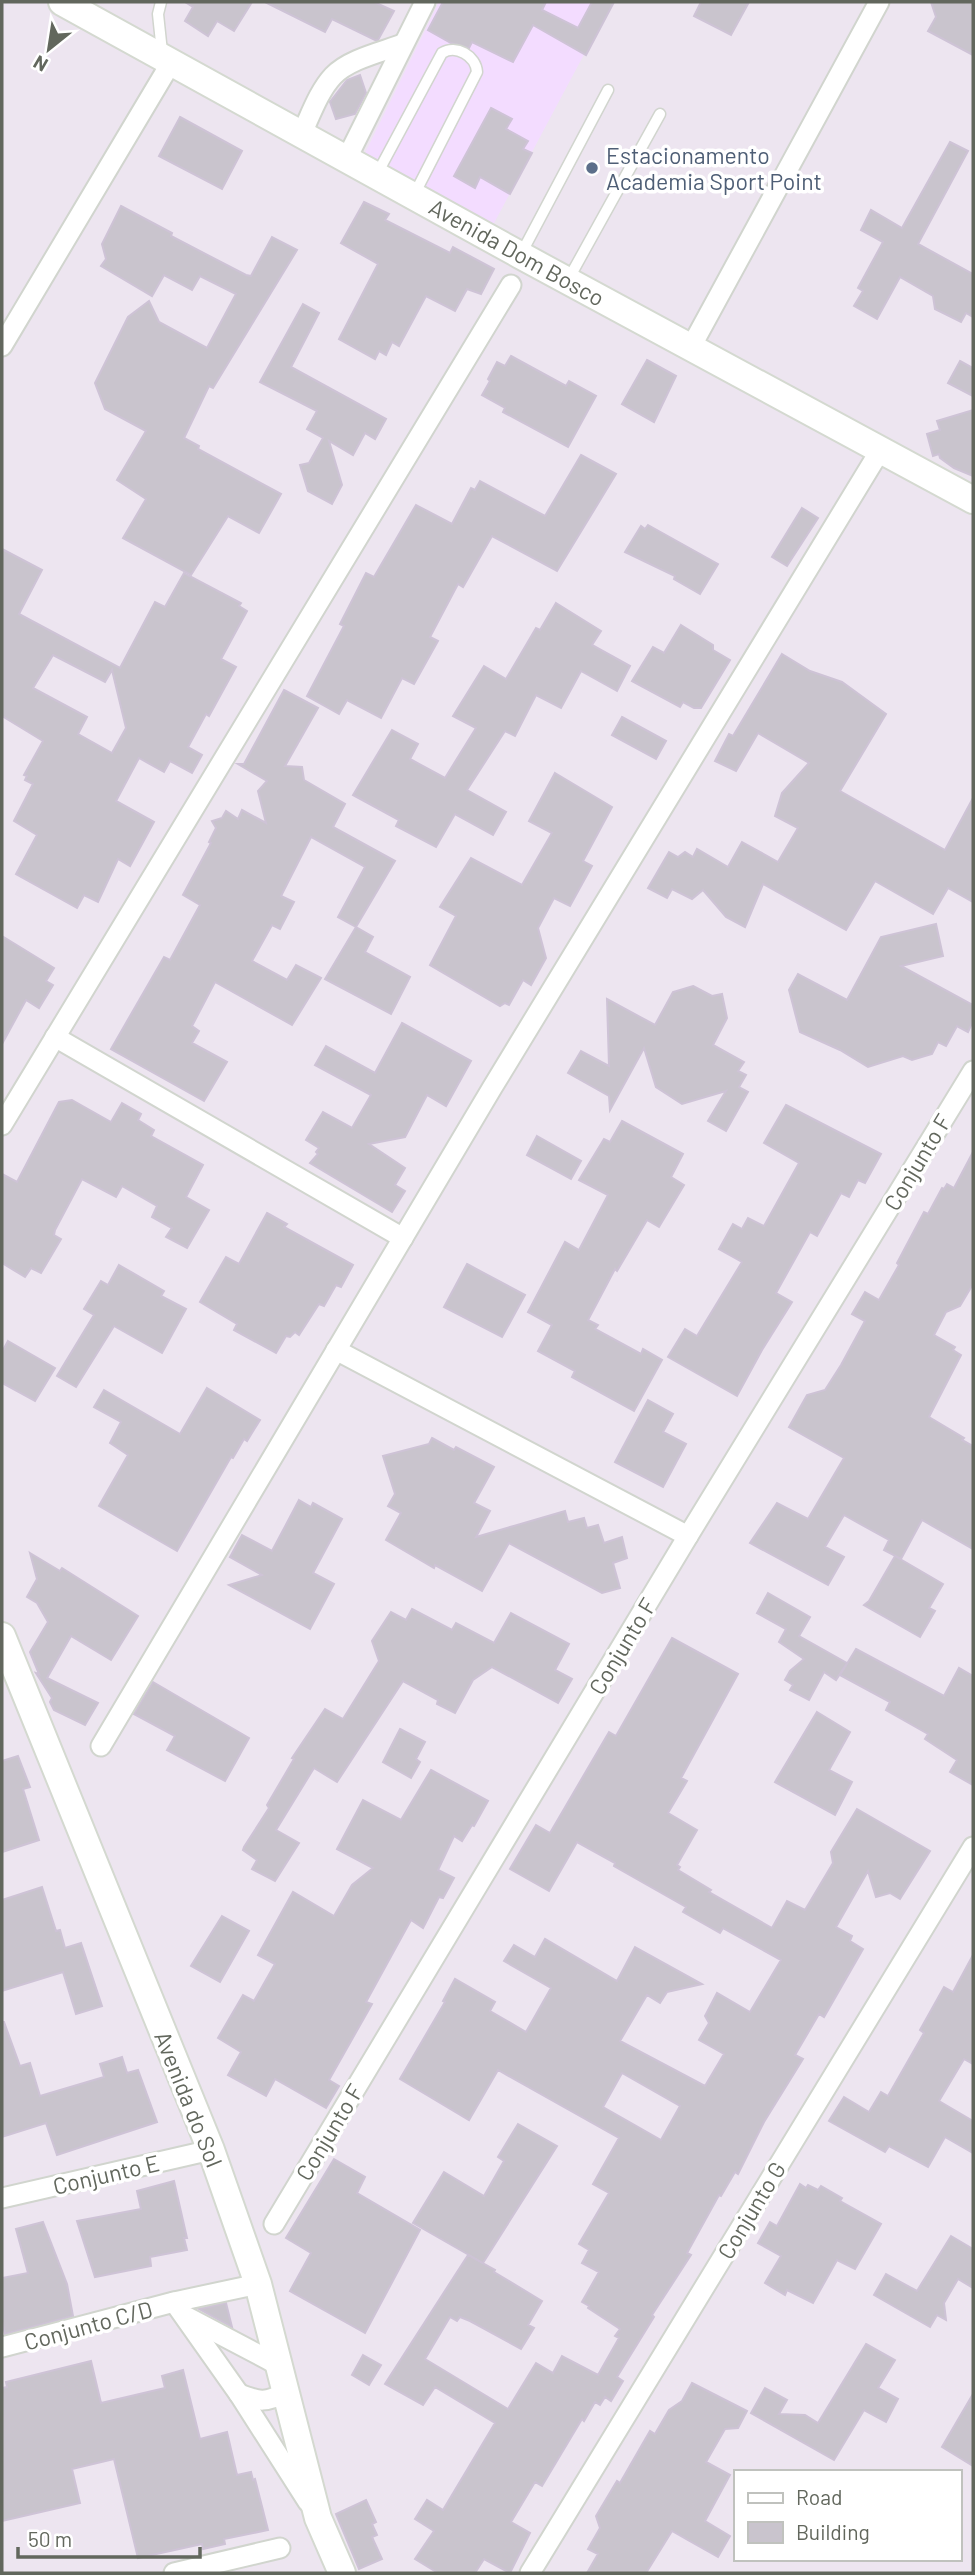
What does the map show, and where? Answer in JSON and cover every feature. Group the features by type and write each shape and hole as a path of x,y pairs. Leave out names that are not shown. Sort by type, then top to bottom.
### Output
{"street":[{"name":"Avenida Dom Bosco","path":"64,2 520,255 973,500"},
{"path":"347,158 425,2"},
{"path":"691,347 879,2"},
{"path":"302,133 320,95 335,74 357,61 403,44"},
{"path":"2,346 167,58"},
{"path":"2,1125 510,285"},
{"path":"101,1746 492,1088 881,449"},
{"path":"55,1037 403,1238"},
{"name":"Conjunto F","path":"274,2224 688,1536 973,1071"},
{"path":"336,1350 688,1536"},
{"name":"Avenida do Sol","path":"2,1636 211,2150 258,2284 318,2518 342,2573"},
{"name":"Conjunto G","path":"530,2573 973,1847"},
{"name":"Conjunto E","path":"2,2197 211,2150"},
{"name":"Conjunto C/D","path":"2,2347 180,2310 258,2284"},
{"path":"180,2310 280,2366"},
{"path":"180,2310 239,2394 318,2518"},
{"path":"239,2394 259,2401 271,2400 286,2392"},
{"path":"174,2573 280,2548"}],"lane":[{"path":"161,2 158,14 167,58"},
{"path":"377,174 442,53 449,49 458,50 472,58 477,65 477,72 414,195"},
{"path":"520,255 608,90"},
{"path":"568,281 660,114"}],"shaded area":[{"path":"439,2 612,2 493,225 364,155"}],"building":[{"path":"185,2 252,2 234,31 217,21 208,36 185,21 193,7"},
{"path":"265,2 374,2 394,11 378,40 375,40 332,19 325,32"},
{"path":"443,2 546,2 542,10 578,28 592,2 614,2 586,55 533,25 513,62 472,42 469,48 451,43 428,30"},
{"path":"701,2 749,2 731,35 694,16"},
{"path":"931,2 973,2 973,55 928,31 936,17"},
{"path":"360,75 366,93 355,114 336,119 330,102 347,80"},
{"path":"491,108 512,119 506,129 528,141 523,149 532,153 510,194 480,177 475,188 454,176"},
{"path":"180,117 242,151 222,189 159,156"},
{"path":"950,142 968,151 918,244 973,274 973,317 966,313 961,322 935,309 933,296 900,277 877,319 854,306 863,291 858,288 883,242 861,230 871,210 902,228"},
{"path":"364,202 389,214 385,220 450,253 453,247 494,269 481,294 467,289 455,311 426,296 399,346 392,342 386,355 379,351 375,359 339,339 378,264 341,243"},
{"path":"121,206 172,233 171,236 246,275 251,276 272,237 297,250 213,388 209,386 184,438 199,446 198,449 281,494 259,533 228,516 191,575 123,538 146,499 117,480 146,431 105,409 95,383 128,317 149,301 159,322 207,348 236,294 200,276 192,290 164,275 152,296 101,266 106,259 102,244"},
{"path":"303,304 319,313 291,367 386,419 375,439 365,433 353,455 329,441 342,485 332,504 308,491 300,465 309,463 323,438 307,429 317,411 260,382"},
{"path":"511,356 566,386 569,381 596,396 568,447 503,412 505,408 482,395 497,362 505,366"},
{"path":"647,360 676,376 654,422 622,404"},
{"path":"960,361 973,368 973,396 948,383"},
{"path":"973,410 973,476 954,468 940,458 939,454 933,456 927,434 940,430 937,421"},
{"path":"581,455 616,474 557,571 492,536 463,587 458,584 430,637 438,641 414,684 402,678 381,718 347,700 339,714 307,696 344,626 340,624 366,573 374,577 416,505 452,524 471,488 475,490 480,481 545,516"},
{"path":"802,508 818,518 787,566 772,557"},
{"path":"648,525 718,564 700,594 674,579 675,576 625,552 641,526 645,529"},
{"path":"2,549 42,570 19,614 120,668 155,602 165,607 184,573 241,603 239,606 247,611 221,659 236,667 188,747 202,755 192,773 170,761 164,772 139,758 116,801 154,822 130,866 118,859 98,902 84,895 77,908 16,874 37,835 14,821 33,784 25,780 27,776 24,775 43,741 2,716","holes":["53,655 105,682 112,670 126,728 112,753 78,734 87,717 33,688"]},
{"path":"556,603 601,631 592,645 630,666 617,691 581,671 561,708 536,695 515,736 505,731 467,790 506,812 493,835 455,814 436,847 396,826 399,820 353,795 392,730 418,744 410,759 445,778 476,728 453,716 484,666 506,679 536,628 540,630"},
{"path":"681,625 713,645 713,650 730,660 701,708 694,708 683,702 680,707 632,681 653,647 664,653"},
{"path":"782,654 810,671 842,682 886,714 840,791 945,850 973,798 973,902 948,888 933,914 875,881 846,930 763,884 745,927 726,917 703,890 692,899 672,889 667,898 648,888 669,852 678,857 685,852 693,857 697,849 728,867 742,842 778,862 798,828 775,816 782,793 809,763 758,733 736,771 715,761 729,734 733,736"},
{"path":"284,690 318,708 285,766 302,767 304,780 345,804 333,827 395,861 356,927 338,917 365,867 311,837 281,896 294,902 280,929 272,925 252,961 287,980 296,965 321,978 292,1025 215,982 192,1026 199,1031 192,1043 227,1062 204,1101 111,1049 164,957 170,960 200,905 183,895 211,843 209,842 216,828 212,821 222,818 226,811 238,819 242,810 266,823 258,791 267,781 238,764 244,764"},
{"path":"622,717 666,741 656,759 612,735"},
{"path":"555,773 612,807 583,861 592,866 570,906 554,898 538,928 546,958 531,985 523,980 509,1005 505,1003 500,1006 430,965 456,916 440,907 471,858 522,885 552,833 529,821"},
{"path":"936,924 943,956 901,966 973,1005 973,1021 968,1032 957,1026 946,1046 938,1042 932,1054 912,1060 903,1056 868,1067 840,1050 800,1032 789,990 798,974 847,1000 881,937"},
{"path":"356,927 373,937 365,952 410,977 391,1014 325,979"},
{"path":"2,936 54,968 46,981 53,985 39,1008 26,1000 2,1044"},
{"path":"693,986 712,996 722,994 727,1018 713,1045 744,1062 738,1071 746,1075 739,1087 748,1092 726,1131 708,1121 726,1091 682,1104 656,1087 644,1048 610,1110 609,1096 568,1073 581,1051 609,1066 607,999 655,1025 673,992"},
{"path":"402,1023 471,1061 446,1106 427,1095 405,1137 369,1144 405,1168 395,1185 405,1191 392,1212 310,1163 318,1154 316,1152 319,1148 306,1140 323,1112 352,1128 371,1095 315,1065 326,1046 375,1073"},
{"path":"72,1100 111,1122 122,1103 141,1114 138,1120 154,1130 151,1136 203,1165 186,1197 209,1210 187,1248 166,1237 172,1228 152,1217 157,1206 122,1186 116,1197 82,1179 55,1230 54,1235 61,1239 41,1273 31,1268 25,1277 2,1263 2,1174 17,1182 59,1102"},
{"path":"786,1105 881,1154 865,1183 858,1180 849,1197 841,1193 817,1236 810,1232 776,1293 792,1302 737,1396 668,1357 685,1329 697,1336 742,1262 719,1249 733,1224 742,1229 748,1218 764,1226 799,1163 764,1143"},
{"path":"622,1121 683,1154 671,1177 684,1185 659,1227 647,1220 617,1271 615,1269 588,1320 598,1325 595,1329 641,1354 643,1349 662,1360 634,1411 572,1377 575,1371 538,1351 552,1325 528,1312 565,1242 579,1250 608,1195 579,1180 604,1139 610,1142"},
{"path":"537,1136 581,1161 571,1179 527,1155"},
{"path":"973,1152 973,1284 960,1306 946,1312 934,1335 955,1347 953,1350 961,1355 929,1417 973,1446 973,1549 922,1520 901,1559 884,1550 889,1540 844,1515 825,1547 844,1557 828,1585 750,1543 777,1503 808,1519 844,1458 789,1427 807,1395 825,1390 841,1365 865,1321 852,1314 865,1292 879,1300 924,1212 928,1214 947,1184 954,1188"},
{"path":"267,1213 287,1224 284,1227 353,1265 341,1287 336,1285 324,1306 319,1304 299,1335 295,1332 290,1337 286,1336 276,1353 234,1330 237,1324 200,1302 226,1257 239,1264"},
{"path":"467,1264 525,1295 502,1337 444,1307"},
{"path":"119,1265 164,1291 161,1296 186,1309 162,1353 114,1326 76,1387 57,1376 94,1315 84,1309 101,1281 108,1285"},
{"path":"8,1341 55,1368 35,1401 2,1383 2,1352"},
{"path":"207,1388 260,1420 247,1441 244,1439 233,1458 231,1457 177,1551 99,1506 128,1455 110,1443 121,1422 94,1407 104,1390 180,1434"},
{"path":"648,1400 673,1414 663,1432 686,1444 663,1487 615,1462"},
{"path":"432,1438 494,1467 474,1503 490,1511 476,1537 565,1511 568,1522 584,1518 587,1528 598,1525 604,1543 622,1537 627,1558 613,1563 620,1588 602,1593 509,1543 482,1591 435,1565 434,1568 386,1540 401,1513 388,1506 395,1494 383,1456 429,1444"},
{"path":"299,1500 311,1507 313,1503 342,1519 313,1573 334,1584 310,1629 229,1585 262,1575 230,1557 242,1535 272,1551"},
{"path":"30,1553 60,1571 62,1568 138,1616 111,1660 71,1636 47,1678 98,1703 85,1725 54,1710 50,1702 52,1698 36,1673 39,1674 30,1652 48,1622 37,1603 27,1597 37,1579"},
{"path":"895,1556 943,1584 929,1608 935,1611 920,1637 864,1605"},
{"path":"768,1593 810,1617 799,1636 847,1663 836,1680 824,1672 809,1700 790,1690 793,1685 785,1680 790,1671 804,1659 779,1642 786,1629 757,1613"},
{"path":"412,1609 452,1630 456,1623 494,1643 511,1613 569,1644 555,1670 572,1679 558,1703 492,1667 473,1680 455,1713 437,1704 438,1700 403,1681 337,1782 314,1768 276,1830 299,1843 275,1881 252,1869 257,1860 243,1850 244,1847 269,1808 267,1805 294,1759 292,1758 325,1709 343,1719 379,1661 372,1641 391,1612 406,1620"},
{"path":"672,1638 738,1674 681,1778 687,1781 668,1813 697,1830 677,1865 680,1867 678,1870 711,1890 709,1892 772,1928 787,1901 805,1910 833,1863 831,1852 857,1809 930,1851 900,1899 890,1893 876,1897 868,1871 836,1927 852,1936 850,1941 863,1949 824,2017 819,2014 795,2055 803,2059 764,2122 738,2174 735,2172 721,2196 719,2195 687,2253 691,2255 652,2315 654,2317 617,2377 623,2381 611,2401 605,2397 600,2405 595,2402 542,2486 535,2482 511,2522 530,2533 510,2573 484,2559 475,2573 438,2573 415,2559 434,2531 415,2519 427,2500 443,2510 495,2423 435,2387 423,2405 385,2384 468,2255 542,2301 528,2325 534,2328 521,2349 470,2321 460,2317 457,2321 450,2317 425,2359 508,2409 536,2363 553,2373 562,2356 598,2375 619,2338 615,2336 620,2329 582,2302 599,2272 582,2263 589,2250 579,2244 609,2193 593,2184 619,2138 498,2070 469,2120 400,2079 445,2002 443,2001 455,1979 495,2002 490,2011 526,2032 551,1988 504,1961 514,1945 535,1957 545,1939 617,1981 635,1947 702,1984 667,1992 660,2003 647,1995 620,2041 705,2086 724,2054 699,2040 709,2023 705,2016 717,1993 750,2012 781,1960 723,1928 720,1933 683,1912 686,1907 577,1842 549,1891 510,1869 536,1825 550,1833 609,1732 616,1736","holes":["622,2073 680,2106 661,2140 603,2107"]},
{"path":"856,1649 944,1696 959,1668 973,1676 973,1785 950,1772 957,1760 925,1739 928,1734 886,1710 890,1702 840,1675"},
{"path":"153,1682 249,1738 225,1781 167,1750 175,1736 134,1714"},
{"path":"817,1712 850,1732 829,1770 852,1782 835,1815 775,1782"},
{"path":"400,1729 425,1742 416,1759 420,1762 411,1778 383,1762"},
{"path":"18,1756 30,1787 23,1789 39,1840 2,1852 2,1761"},
{"path":"431,1770 488,1801 462,1841 454,1836 438,1870 454,1878 443,1898 439,1897 423,1928 411,1920 366,2002 372,2004 329,2080 339,2086 326,2108 275,2079 266,2096 228,2075 241,2052 218,2038 243,1995 254,2001 275,1964 258,1955 293,1892 334,1916 352,1885 373,1868 337,1849 363,1800 401,1820"},
{"path":"42,1887 56,1931 60,1930 65,1948 81,1943 102,2006 76,2014 63,1972 2,1991 2,1900"},
{"path":"222,1916 249,1931 220,1982 191,1966"},
{"path":"973,1955 973,2064 964,2059 939,2101 973,2121 973,2153 945,2137 928,2167 889,2146 885,2152 829,2121 844,2097 869,2112 881,2092 888,2096 924,2033 920,2030 944,1987 953,1992"},
{"path":"2,2022 20,2066 30,2063 40,2096 104,2077 100,2064 122,2057 127,2073 138,2070 157,2122 57,2155 46,2123 2,2137"},
{"path":"518,2124 557,2146 483,2263 413,2223 444,2172 484,2196 504,2161 498,2157"},
{"path":"334,2159 365,2177 357,2193 420,2230 365,2333 290,2291 311,2253 286,2238"},
{"path":"174,2181 187,2238 184,2238 187,2250 150,2257 151,2266 95,2277 77,2221 141,2209 137,2191"},
{"path":"800,2184 818,2190 821,2186 842,2198 840,2201 881,2224 855,2269 837,2260 813,2303 787,2290 785,2295 765,2283 781,2256 758,2243 770,2222 777,2226"},
{"path":"43,2222 67,2284 73,2316 5,2334 2,2321 2,2278 28,2273 16,2229"},
{"path":"951,2236 973,2249 973,2288 958,2279 944,2303 946,2320 937,2315 930,2327 874,2295 886,2274 917,2291"},
{"path":"226,2303 232,2327 199,2309"},
{"path":"866,2344 895,2360 878,2388 898,2399 886,2422 864,2410 834,2460 751,2413 765,2388 787,2400 779,2414 805,2415 818,2423"},
{"path":"363,2355 381,2365 369,2385 352,2375"},
{"path":"91,2361 101,2403 165,2388 162,2376 183,2370 200,2439 227,2432 237,2475 251,2472 253,2480 255,2479 268,2530 224,2539 225,2544 203,2549 202,2544 138,2558 114,2459 72,2469 80,2503 2,2521 2,2388 7,2387 6,2382"},
{"path":"692,2383 747,2411 738,2428 725,2429 706,2462 730,2475 705,2521 730,2536 718,2557 672,2531 646,2573 587,2573 598,2554 588,2549 600,2528 596,2516 617,2481 620,2483 650,2431 655,2434 669,2410 682,2401"},
{"path":"973,2394 973,2466 942,2447"},
{"path":"366,2500 376,2522 372,2524 377,2535 372,2537 382,2559 359,2569 336,2514"}],"place":[{"name":"Estacionamento Academia Sport Point","path":"592,168"}]}
